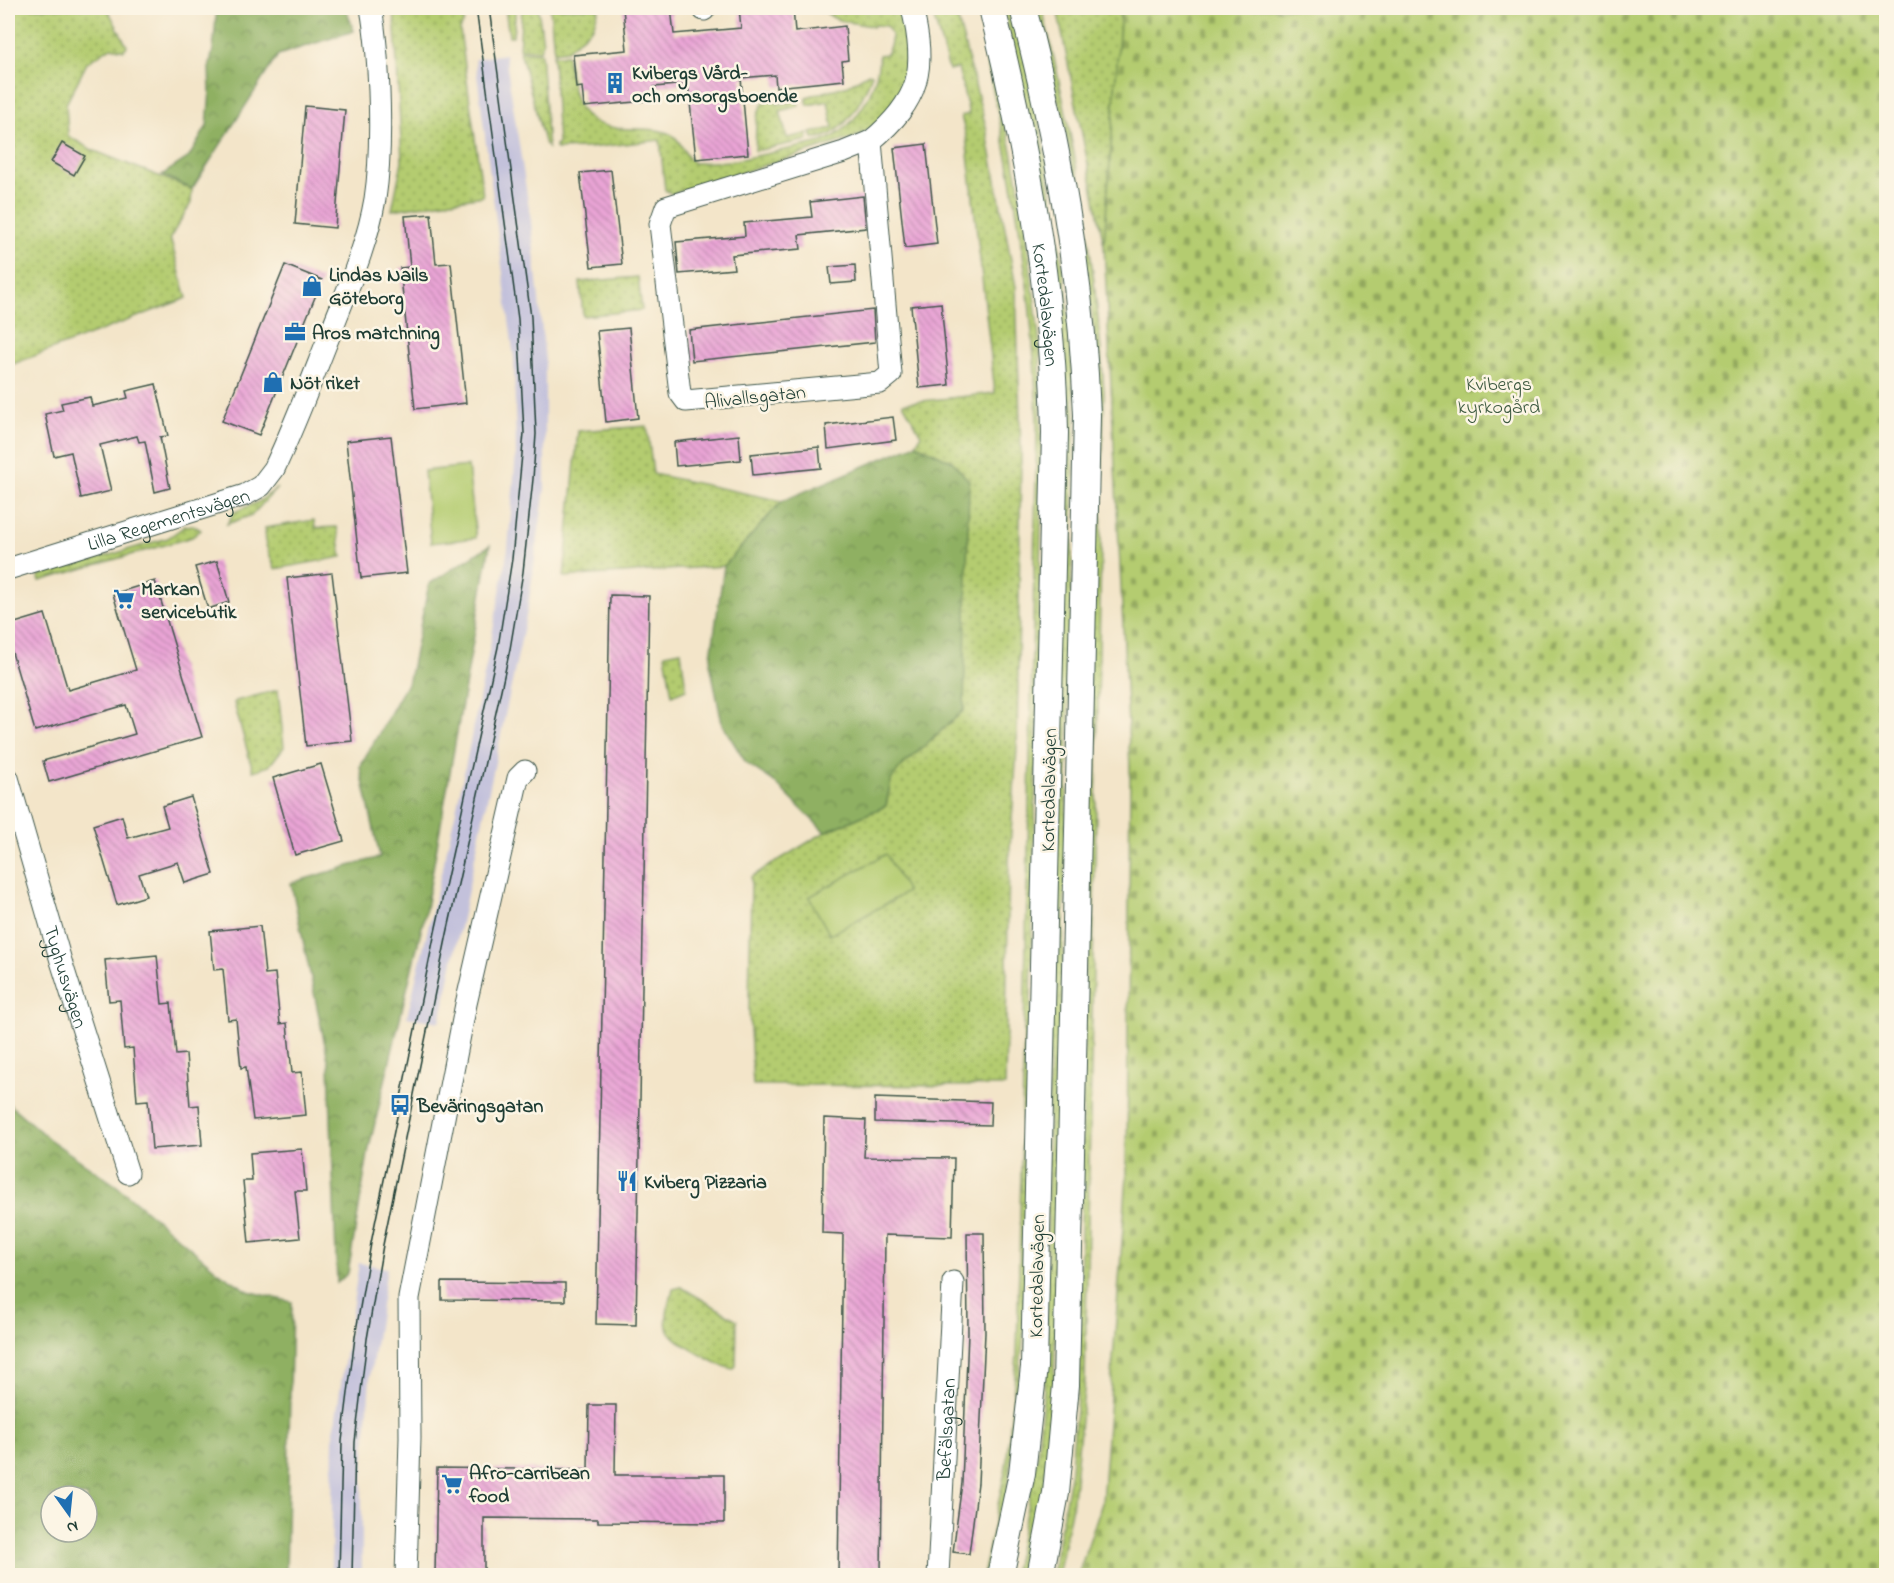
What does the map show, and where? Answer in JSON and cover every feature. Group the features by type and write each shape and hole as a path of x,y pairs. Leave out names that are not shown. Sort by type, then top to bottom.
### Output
{"main road":[{"name":"Kortedalavägen","path":"992,8 1029,172 1041,245 1053,358 1055,433 1034,1366 1022,1473 1000,1575"},
{"name":"Kortedalavägen","path":"1023,8 1053,131 1071,228 1080,303 1087,415 1066,1374 1061,1454 1040,1575"}],"street":[{"name":"Lilla Regementsvägen","path":"8,570 245,495 261,486 274,469 352,278 374,202 378,174 378,135 375,33 370,8"},
{"name":"Alivallsgatan","path":"871,141 891,374 880,383 686,401 680,393 660,224 666,207 844,152 871,141 901,113 914,86 920,51 912,8"},
{"path":"406,1575 410,1438 409,1298 466,1004 518,778 525,771"},
{"name":"Tyghusvägen","path":"8,778 14,825 128,1173"},
{"name":"Befälsgatan","path":"938,1575 953,1282"}],"shaded area":[{"path":"505,54 531,221 545,360 545,489 528,607 440,1022 407,1017 457,806 490,646 508,549 516,454 514,358 475,59"},
{"path":"359,1263 387,1268 370,1378 362,1494 362,1575 331,1575 333,1438"}],"green space":[{"path":"8,8 107,8 127,46 124,50 111,47 87,63 66,104 68,136 92,150 192,189 191,203 170,238 187,298 8,366"},
{"path":"217,8 346,8 354,31 278,55 192,189 162,175 189,157 207,126 209,68"},
{"path":"394,8 461,8 464,21 460,30 483,196 392,210 402,161"},
{"path":"505,8 516,8 513,36 509,36"},
{"path":"522,8 538,8 543,43 540,50 519,49"},
{"path":"550,8 599,8 593,27 567,50 554,52"},
{"path":"822,8 905,8 910,47 905,82 898,98 887,113 856,137 672,194 665,190 660,140 589,148 556,149 556,144 558,144 553,55 567,55 577,102 591,120 616,128 668,133 675,137 694,163 732,161 822,142 834,136 854,118 869,95 878,68 879,55 886,54 890,47 891,36 886,26 874,25 873,27 839,20"},
{"path":"931,8 955,8 986,127 1016,287 1021,453 1017,749 1009,861 1005,1086 753,1085 749,1009 751,877 825,832 886,806 891,780 900,768 964,710 953,462 916,444 921,435 903,403 995,393 966,136 961,116 969,114 958,68 949,70"},
{"path":"1003,8 1015,8 1041,128 1067,293 1075,414 1054,1385 1042,1505 1028,1576 1013,1575 1037,1459 1046,1368 1058,289 1042,179"},
{"path":"1032,8 1042,8 1074,151 1095,293 1104,392 1085,1380 1073,1500 1058,1576 1052,1575 1071,1470 1079,1374 1094,334 1074,173 1052,75"},
{"path":"1057,8 1121,8 1104,245"},
{"name":"Kvibergs kyrkogård","path":"1121,8 1886,8 1886,1575 1078,1575 1102,1503 1127,1176 1130,767 1104,245"},
{"path":"520,51 541,53 548,149 544,142"},
{"path":"989,56 1012,151 1025,219 1040,346 1042,481 1024,1330 1008,1489 988,1575 983,1576 1006,1467 1017,1355 1037,430 1028,290 1006,152 986,60"},
{"path":"868,73 872,74 851,116 834,132 824,137 813,138 811,133 833,128 828,101 808,105 806,97 849,85"},
{"path":"768,99 781,104 797,100 799,106 780,111 787,138 807,134 808,140 755,151 757,116"},
{"path":"638,277 642,310 583,316 580,282"},
{"path":"647,426 653,474 782,501 724,566 564,577 578,431"},
{"path":"916,444 953,462 969,481 964,710 900,768 891,780 886,806 825,832 773,781 746,763 722,724 710,663 724,566 782,501"},
{"path":"468,466 476,538 431,543 424,471"},
{"path":"277,488 252,515 227,524 234,512 258,502"},
{"path":"314,520 315,528 337,527 342,557 275,569 266,545 265,528"},
{"path":"193,525 201,530 192,537 40,581 38,576 168,538 185,526"},
{"path":"490,545 425,914 369,1148 348,1273 337,1283 329,1064 291,883 380,857 360,767 409,680 429,584"},
{"path":"681,651 686,689 672,695 665,654"},
{"path":"278,690 284,747 269,766 253,771 234,703"},
{"path":"886,854 907,892 830,935 809,897"},
{"path":"8,1103 49,1139 117,1186 219,1272 248,1291 292,1302 286,1575 8,1575"},
{"path":"681,1287 737,1320 736,1366 733,1369 696,1352 670,1333 666,1323 668,1308 673,1289"}],"building":[{"name":"Kvibergs Vård- och omsorgsboende","path":"623,8 671,8 674,34 741,28 739,8 793,8 795,32 845,26 848,60 842,61 844,80 776,87 775,75 741,78 748,154 696,159 688,84 654,87 655,100 584,107 582,87 576,88 573,55 627,50"},
{"path":"305,106 345,110 335,228 295,224"},
{"path":"62,143 85,156 74,175 51,162"},
{"path":"926,144 937,244 905,248 894,148"},
{"path":"611,170 622,264 591,267 580,173"},
{"path":"863,196 866,228 799,235 801,249 732,255 734,269 679,274 676,242 745,236 744,223 812,217 810,202"},
{"path":"431,214 436,264 451,263 466,403 415,409 400,268 410,267 405,216"},
{"path":"285,265 322,280 259,435 222,421"},
{"path":"855,265 856,282 831,284 829,267"},
{"path":"941,303 949,385 919,388 911,306"},
{"path":"873,310 875,342 692,361 689,330"},
{"path":"629,328 638,418 606,422 597,331"},
{"path":"156,384 168,436 160,437 170,488 155,492 145,441 139,442 137,436 100,445 111,491 81,498 71,452 54,456 45,414 63,410 61,403 90,397 92,406 128,398 126,391"},
{"path":"893,417 896,440 828,449 826,425"},
{"path":"739,435 741,460 676,466 674,442"},
{"path":"391,436 407,573 361,578 346,441"},
{"path":"819,447 821,468 753,475 751,454"},
{"path":"217,561 229,602 208,609 195,567"},
{"path":"332,573 352,741 306,746 287,578"},
{"path":"155,581 202,737 49,782 43,761 135,734 126,705 35,731 8,639 8,625 45,614 68,690 136,670 113,594"},
{"path":"610,595 649,596 636,1325 596,1324"},
{"path":"321,764 344,841 295,855 273,778"},
{"path":"191,797 214,874 185,883 178,862 139,874 146,896 117,905 93,825 122,816 128,838 168,827 162,806"},
{"path":"260,926 265,974 275,973 280,1024 287,1023 292,1073 302,1072 306,1115 253,1120 246,1067 241,1068 236,1019 228,1020 223,969 214,970 210,931"},
{"path":"157,955 162,1004 171,1003 176,1055 186,1054 190,1106 199,1105 202,1145 152,1149 148,1100 137,1101 133,1048 124,1049 120,1000 109,1001 105,960"},
{"path":"875,1098 991,1102 990,1125 875,1122"},
{"path":"824,1118 866,1120 864,1157 954,1158 952,1237 885,1235 881,1575 838,1575 843,1234 822,1233"},
{"path":"302,1149 306,1191 295,1191 300,1238 249,1243 243,1181 252,1181 250,1153"},
{"path":"967,1233 984,1233 985,1333 978,1483 969,1554 953,1552 962,1483 968,1333"},
{"path":"442,1282 565,1283 565,1301 442,1300"},
{"path":"589,1405 616,1405 615,1475 724,1475 724,1523 484,1518 484,1575 435,1575 437,1468 588,1470"}],"tram line":[{"path":"339,1576 342,1441 355,1337 371,1243 435,932 498,647 512,559 524,433 518,319 476,8"},
{"path":"352,1576 355,1442 367,1339 383,1245 447,934 510,649 523,572 533,479 536,434 531,317 489,8"}],"place":[{"name":"Kvibergs Vård- och omsorgsboende","path":"615,83"},
{"name":"Lindas Nails Göteborg","path":"312,286"},
{"name":"Aros matchning","path":"295,332"},
{"name":"Nöt riket","path":"273,382"},
{"name":"Markan servicebutik","path":"124,599"},
{"name":"Beväringsgatan","path":"400,1105"},
{"name":"Kviberg Pizzaria","path":"627,1181"},
{"name":"Afro-carribean food","path":"452,1484"}]}
